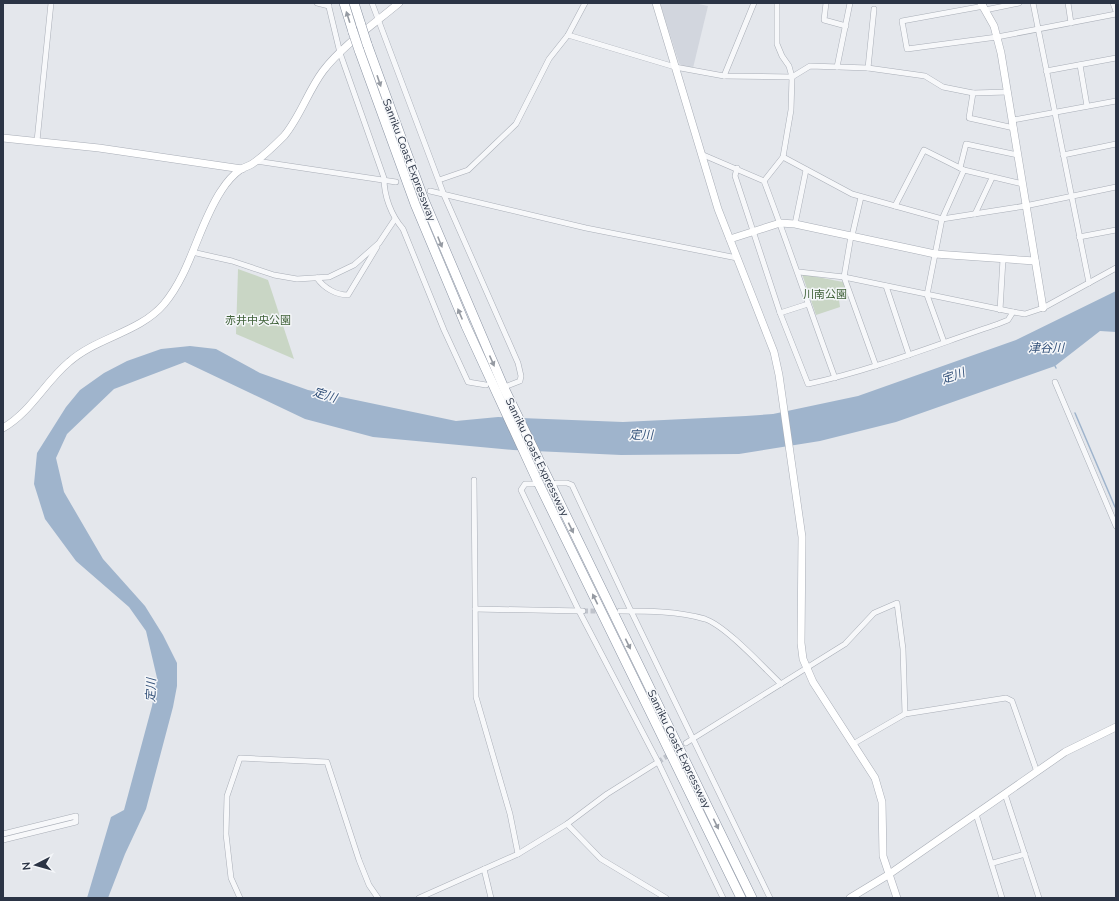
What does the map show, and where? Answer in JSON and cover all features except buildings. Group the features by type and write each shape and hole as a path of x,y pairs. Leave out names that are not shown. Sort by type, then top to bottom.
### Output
{"highway":[{"name":"Sanriku Coast Expressway","path":"344,3 359,50 415,204 490,386 535,482 741,898"},
{"name":"Sanriku Coast Expressway","path":"354,3 367,44 424,200 506,387 752,898"}],"street":[{"path":"37,141 51,3"},
{"path":"317,3 328,4 340,53 384,178 384,188 395,219 403,229 444,330 468,382 490,386"},
{"path":"372,3 444,195 518,363 521,376 520,381 506,387"},
{"path":"3,428 19,416 36,400 70,361 87,350 143,321 163,304 172,292 192,252 209,210 222,189 242,169 256,161 284,135 316,81 340,53 399,3"},
{"path":"439,180 468,170 510,130 518,120 549,59 568,35 585,3"},
{"path":"656,3 676,67 700,154 718,209 774,352 784,407 802,537 801,643 807,669 813,682 870,770 880,795 882,812 882,849 888,876 897,898"},
{"path":"724,76 754,3"},
{"path":"764,181 783,158 791,110 792,77 789,66 782,56 778,44 777,3"},
{"path":"826,3 824,20 846,26"},
{"path":"837,67 850,3"},
{"path":"1019,3 983,6 902,21 907,49 997,37 1116,14"},
{"path":"1033,3 1089,283"},
{"path":"1068,3 1071,23"},
{"path":"1113,3 1116,11"},
{"path":"983,6 997,37 1008,92 1043,308"},
{"path":"868,68 874,9"},
{"path":"568,35 676,67 724,76 792,77 810,66 868,68 925,76 943,87 974,93 1008,92"},
{"path":"1046,71 1116,58"},
{"path":"1080,65 1087,106"},
{"path":"974,93 969,118 1014,128"},
{"path":"1013,120 1116,101"},
{"path":"3,138 99,148 242,169"},
{"path":"944,342 927,295 942,219 962,169 966,144 1018,155"},
{"path":"1063,155 1116,144"},
{"path":"895,206 924,150 962,169 992,178 1023,184"},
{"path":"700,154 737,168 764,181 799,272 808,304 835,378"},
{"path":"783,158 852,194 942,219 1026,206 1116,187"},
{"path":"256,161 384,178 396,182"},
{"path":"737,168 735,176 753,232 780,313 808,384 835,378 909,355 1008,320 1013,312"},
{"path":"795,224 806,170"},
{"path":"975,214 992,178"},
{"path":"430,191 586,228 737,258"},
{"path":"861,197 844,277 876,366"},
{"path":"317,278 321,284 339,295 348,295 395,219"},
{"path":"730,239 780,223 795,224 935,254 1035,261"},
{"path":"1079,237 1116,230"},
{"path":"192,252 232,261 274,275 297,279 329,276 354,265 379,243"},
{"path":"1000,310 1003,259"},
{"path":"799,272 844,277 1025,314 1043,308 1116,268"},
{"path":"886,286 909,355"},
{"path":"780,313 808,304"},
{"path":"1055,382 1116,526"},
{"path":"474,480 476,697 510,814 518,854"},
{"path":"552,481 572,485 631,612 694,738 770,898"},
{"path":"535,482 525,484 521,490 658,762 723,898"},
{"path":"686,743 845,644 874,613 897,602 903,649 905,714"},
{"path":"475,609 581,611"},
{"path":"620,612 676,614 706,619 728,634 781,684"},
{"path":"853,744 905,714 1006,698 1010,699 1037,772"},
{"path":"850,898 888,876 1065,752 1116,728"},
{"path":"240,898 231,878 226,834 226,796 240,758 327,762 359,860 369,885 378,898"},
{"path":"419,898 518,854 567,824 607,794 658,762"},
{"path":"1005,794 1039,898"},
{"path":"976,814 993,863 1002,898"},
{"path":"3,834 76,816 76,822 3,840"},
{"path":"567,824 601,859 666,898"},
{"path":"993,863 1025,854"},
{"path":"484,869 491,898"}],"shaded area":[{"path":"660,3 694,3 708,6 693,68 683,67 679,63"}],"green space":[{"name":"赤井中央公園","path":"238,269 268,280 294,359 236,334"},
{"name":"川南公園","path":"802,274 843,282 849,298 839,300 840,307 816,315"}],"water":[{"path":"1116,291 1116,332 1100,331 1055,366 896,422 820,441 739,454 621,455 513,450 373,437 305,419 185,362 114,389 67,434 56,458 64,492 103,559 145,606 163,635 177,663 177,686 173,707 146,809 125,854 108,898 87,898 111,817 124,810 152,706 157,678 146,631 129,607 76,561 45,519 34,484 37,453 66,407 80,390 104,373 127,361 161,349 190,346 216,349 260,373 308,390 456,421 498,417 623,422 773,414 858,396 1016,340"}],"waterway":[{"path":"1075,413 1115,507"}],"tunnel":[{"path":"583,611 603,611"},
{"path":"658,762 672,753"}],"water label":[{"name":"津谷川","path":"1046,348"},
{"name":"定川","path":"953,376"},
{"name":"定川","path":"325,395"},
{"name":"定川","path":"641,435"},
{"name":"定川","path":"151,690"}]}
